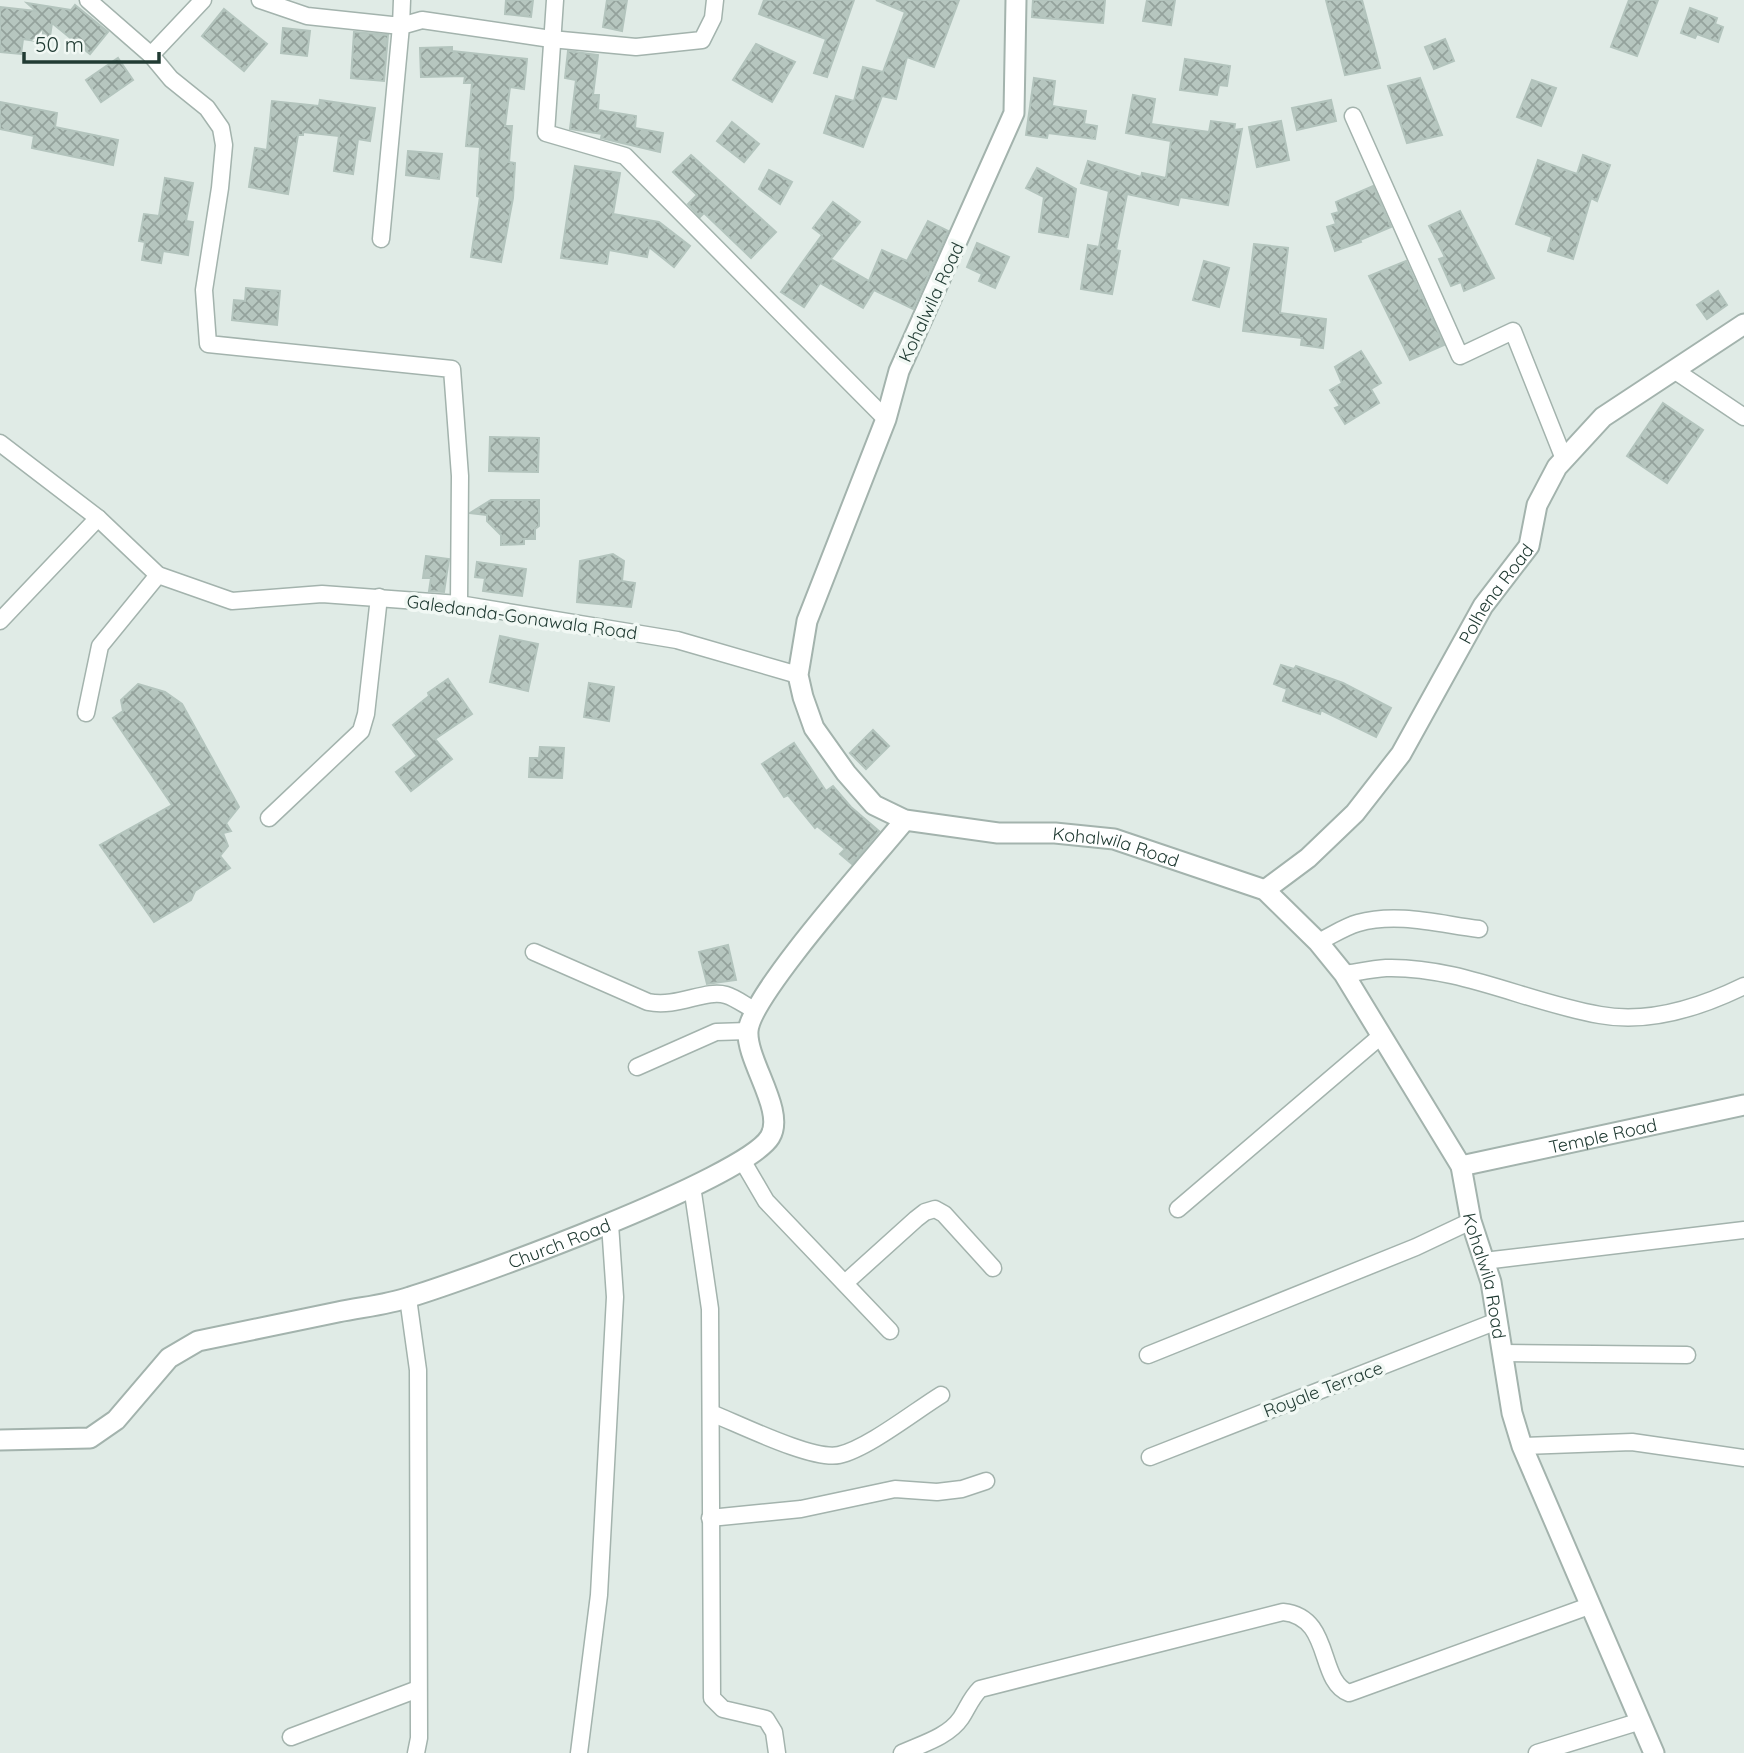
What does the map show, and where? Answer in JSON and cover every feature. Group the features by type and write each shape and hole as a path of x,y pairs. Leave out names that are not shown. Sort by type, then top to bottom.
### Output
{"street":[{"path":"89,0 151,55 171,79 207,108 222,128 224,145 220,188 204,290 208,344 453,369 460,476 459,604"},
{"path":"151,55 203,0"},
{"path":"260,0 307,16 401,26 422,20 551,39 636,47 702,40 713,18 715,0"},
{"path":"381,239 402,0"},
{"path":"555,0 546,133 625,156 886,419"},
{"name":"Kohalwila Road","path":"1016,0 1014,113 899,371 886,419 807,621 798,675 814,728 846,773 874,805 905,820 998,834 1055,833 1114,839 1265,890 1318,942 1344,974 1461,1166 1471,1222 1484,1261 1497,1321 1512,1413 1522,1446 1654,1753"},
{"path":"1353,116 1460,356 1513,331 1564,459"},
{"name":"Polhena Road","path":"1265,890 1308,858 1355,813 1401,754 1483,606 1529,546 1537,505 1564,459 1604,417 1744,324"},
{"path":"1674,370 1744,417"},
{"name":"Galedanda-Gonawala Road","path":"0,443 98,519 158,575 232,601 323,594 459,604 677,640 798,675"},
{"path":"0,621 98,519"},
{"path":"86,713 100,646 158,575"},
{"path":"268,818 361,731 366,714 379,597"},
{"path":"637,1068 716,1032 748,1031 773,981 905,820"},
{"path":"1318,942 1355,924 1376,919 1397,918 1479,929"},
{"path":"534,952 648,1002 665,1006 710,995 725,995 756,1011"},
{"path":"1344,974 1387,968 1434,973 1601,1015 1639,1017 1671,1012 1717,999 1744,986"},
{"name":"Church Road","path":"0,1440 90,1438 116,1420 169,1358 198,1341 408,1298 610,1224 742,1160 764,1145 772,1134 773,1116 748,1031"},
{"path":"1178,1209 1382,1035"},
{"name":"Temple Road","path":"1461,1166 1744,1105"},
{"path":"742,1160 766,1201 890,1331"},
{"path":"692,1186 710,1309 712,1698 723,1709 766,1719 774,1732 777,1753"},
{"path":"845,1283 925,1212 935,1209 944,1214 993,1268"},
{"path":"1148,1355 1416,1247 1471,1222"},
{"path":"579,1753 599,1595 615,1297 610,1224"},
{"path":"1484,1261 1744,1230"},
{"path":"408,1298 418,1370 416,1753"},
{"name":"Royale Terrace","path":"1150,1457 1497,1321"},
{"path":"1502,1353 1687,1355"},
{"path":"711,1413 811,1454 838,1456 858,1448 941,1395"},
{"path":"1522,1446 1632,1442 1744,1458"},
{"path":"710,1518 801,1508 895,1489 949,1490 986,1481"},
{"path":"905,1752 946,1732 961,1719 969,1701 981,1689 1283,1612 1295,1613 1310,1622 1338,1685 1349,1693 1589,1605"},
{"path":"291,1737 418,1689"},
{"path":"1537,1753 1641,1721"}],"building":[{"path":"506,0 533,0 531,17 505,14"},
{"path":"607,0 627,0 622,31 603,27"},
{"path":"764,0 854,0 827,77 814,73 826,39 759,14"},
{"path":"876,0 959,0 934,67 907,57 896,99 882,96 863,147 824,133 836,96 854,101 863,67 883,72 905,12"},
{"path":"1033,0 1105,0 1103,23 1032,17"},
{"path":"1147,0 1175,0 1171,25 1143,21"},
{"path":"1326,0 1362,0 1380,68 1345,75"},
{"path":"1629,0 1658,0 1637,56 1611,47"},
{"path":"27,3 71,10 75,5 108,32 90,54 52,23 49,43 23,39 21,54 0,52 0,7 36,11"},
{"path":"1690,8 1717,18 1715,24 1723,27 1718,42 1697,34 1695,38 1681,33"},
{"path":"224,9 267,44 244,71 202,36"},
{"path":"283,28 310,31 307,56 281,53"},
{"path":"354,32 388,35 384,81 351,78"},
{"path":"1445,39 1454,61 1434,69 1425,47"},
{"path":"756,44 795,62 772,102 733,80"},
{"path":"452,47 452,51 527,59 524,89 510,87 505,126 512,126 509,162 515,163 513,198 501,262 471,257 480,197 477,196 480,147 466,146 472,83 464,83 465,76 421,77 420,48"},
{"path":"568,51 598,55 593,95 599,95 598,110 636,116 635,128 663,133 660,152 601,138 602,134 570,129 576,80 565,78"},
{"path":"118,58 133,80 101,102 86,80"},
{"path":"1185,59 1230,66 1227,86 1219,85 1217,95 1180,90"},
{"path":"1034,78 1055,81 1052,106 1086,111 1084,124 1097,126 1095,139 1048,133 1047,138 1026,135"},
{"path":"1420,78 1442,135 1407,143 1388,86"},
{"path":"1532,80 1556,88 1541,126 1517,117"},
{"path":"1133,95 1155,99 1151,124 1209,132 1211,121 1235,124 1234,130 1242,129 1228,205 1180,197 1178,205 1127,194 1116,250 1120,251 1112,294 1081,289 1088,245 1099,247 1109,191 1081,183 1088,161 1141,177 1142,173 1166,178 1171,141 1126,133"},
{"path":"320,100 375,108 370,141 358,139 353,174 334,171 339,136 303,132 303,135 298,135 288,194 249,187 255,148 267,150 272,101 319,106"},
{"path":"1331,100 1336,121 1297,130 1292,108"},
{"path":"0,102 57,113 55,127 118,140 113,165 32,148 34,136 0,129"},
{"path":"1281,121 1289,160 1257,167 1249,127"},
{"path":"732,122 759,144 744,162 717,141"},
{"path":"408,151 442,154 439,179 406,175"},
{"path":"691,155 776,232 751,258 704,213 700,217 688,204 697,195 673,172"},
{"path":"1583,155 1610,165 1597,201 1591,198 1573,259 1548,251 1552,237 1516,224 1538,160 1577,174"},
{"path":"575,166 620,173 613,214 659,222 690,246 674,267 649,247 647,257 609,250 607,264 561,258"},
{"path":"1037,168 1076,189 1068,237 1039,232 1044,197 1026,188"},
{"path":"769,170 792,182 780,204 759,189"},
{"path":"165,178 193,183 186,221 193,222 188,255 163,251 161,263 142,260 145,242 139,241 144,214 159,216"},
{"path":"1373,186 1391,227 1335,251 1327,227 1336,224 1332,214 1339,212 1336,202"},
{"path":"833,202 860,222 831,259 869,281 882,250 907,261 928,221 948,231 913,309 874,290 863,308 820,283 804,307 781,292 822,235 813,228"},
{"path":"1460,211 1494,278 1464,291 1461,282 1451,286 1439,259 1445,257 1429,226"},
{"path":"977,243 1009,257 995,288 979,281 982,274 967,267"},
{"path":"1254,244 1288,248 1280,313 1326,319 1323,348 1301,345 1302,338 1243,331"},
{"path":"1204,261 1229,268 1219,307 1193,300"},
{"path":"1406,261 1444,345 1410,360 1369,276"},
{"path":"246,288 280,291 277,325 232,320 234,300 245,301"},
{"path":"1718,291 1727,305 1707,319 1697,305"},
{"path":"1361,351 1381,383 1371,389 1379,403 1345,424 1335,408 1340,406 1330,390 1342,383 1335,367"},
{"path":"1663,403 1703,430 1667,483 1627,456"},
{"path":"490,437 539,438 538,472 489,471"},
{"path":"491,500 539,500 539,526 535,529 535,539 524,539 524,544 501,545 501,535 487,521 487,515 470,513"},
{"path":"613,554 624,561 622,581 635,583 631,607 577,602 580,561"},
{"path":"426,556 449,559 444,592 429,591 431,578 423,578"},
{"path":"477,562 526,569 522,596 483,591 485,578 475,577"},
{"path":"500,636 538,644 528,691 490,682"},
{"path":"1281,665 1294,669 1296,666 1343,683 1391,708 1376,737 1321,710 1320,714 1283,701 1287,689 1274,684"},
{"path":"448,679 472,714 435,739 452,759 411,791 396,772 417,756 393,725"},
{"path":"589,683 614,687 609,721 584,717"},
{"path":"138,684 165,692 182,704 239,807 226,823 231,831 223,833 228,846 220,856 230,868 195,891 191,900 154,922 100,845 172,805 113,718 123,711 121,700"},
{"path":"873,730 889,746 866,769 850,753"},
{"path":"794,743 826,791 833,786 851,807 879,831 852,864 840,854 845,849 817,826 815,828 788,795 784,797 762,764"},
{"path":"540,747 564,748 562,778 529,777 530,758 539,758"},
{"path":"728,945 736,980 707,984 699,952"}]}
